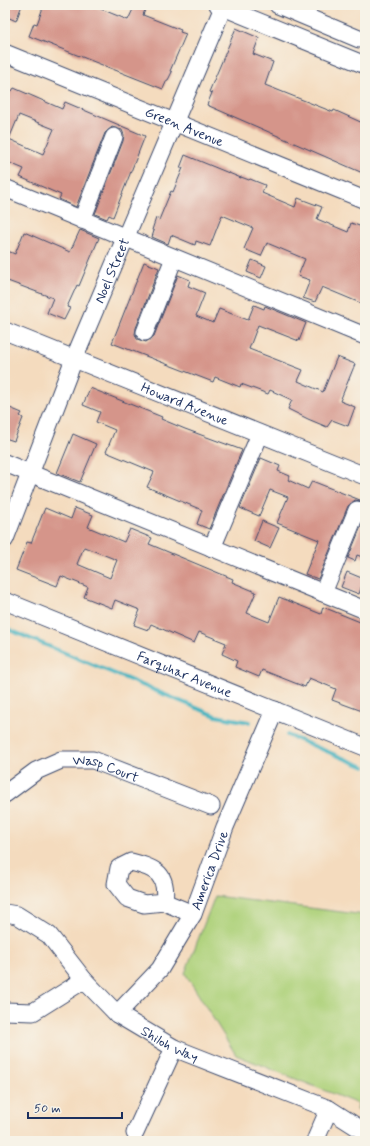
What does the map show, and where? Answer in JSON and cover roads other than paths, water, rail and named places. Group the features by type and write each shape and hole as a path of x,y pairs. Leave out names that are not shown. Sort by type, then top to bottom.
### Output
{"street":[{"path":"278,5 311,11 359,39"},
{"path":"222,6 365,64"},
{"name":"Noel Street","path":"5,539 32,473 74,359 176,122 222,6"},
{"path":"300,38 311,11"},
{"name":"Green Avenue","path":"5,53 365,200"},
{"path":"82,220 114,137"},
{"path":"5,188 365,336"},
{"path":"145,332 174,258"},
{"name":"Howard Avenue","path":"5,331 365,476"},
{"path":"212,548 260,434"},
{"path":"5,463 365,610"},
{"path":"323,592 357,510"},
{"name":"Farquhar Avenue","path":"5,601 365,747"},
{"name":"America Drive","path":"117,1014 160,969 193,914 224,827 275,710"},
{"name":"Wasp Court","path":"5,794 36,771 61,760 93,760 210,806"},
{"path":"164,902 193,914"},
{"name":"Shiloh Way","path":"5,913 17,915 50,935 84,980 117,1014 174,1048 329,1109 365,1132"},
{"path":"5,1011 33,1012 84,980"},
{"path":"135,1133 174,1048"},
{"path":"316,1141 329,1109"}],"waterway":[{"path":"5,628 216,716 249,722"},
{"path":"287,735 365,767"}]}
